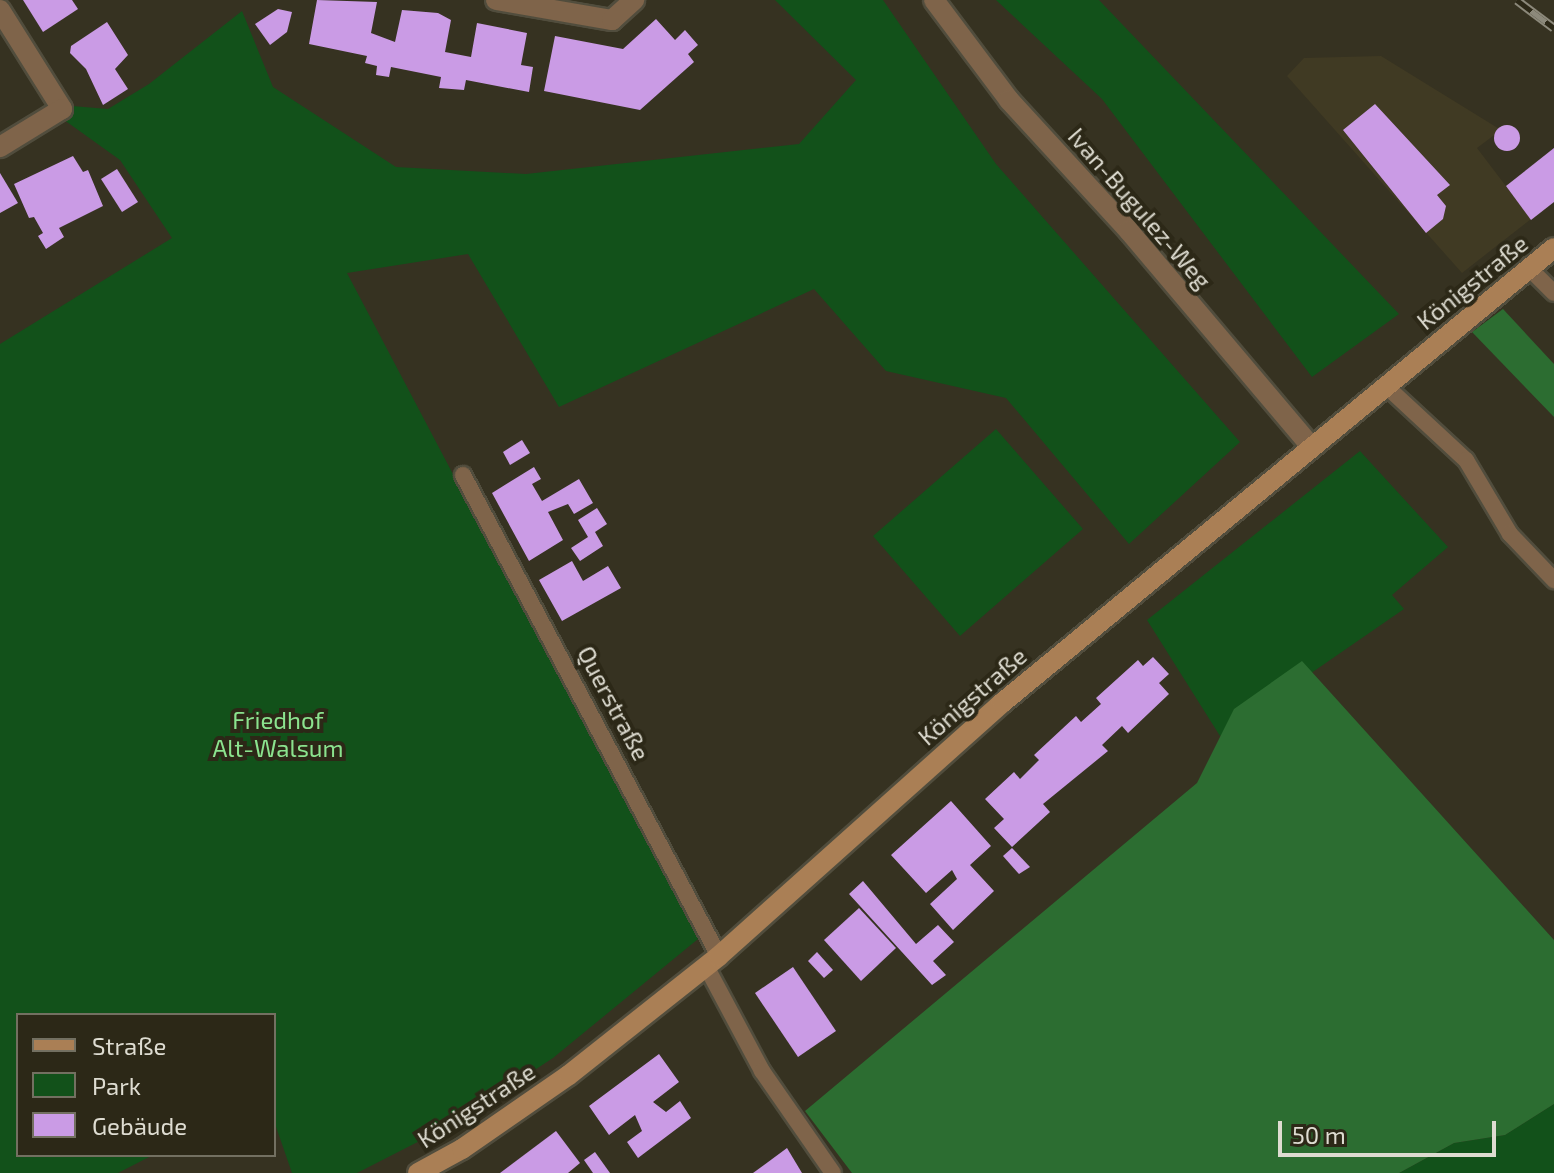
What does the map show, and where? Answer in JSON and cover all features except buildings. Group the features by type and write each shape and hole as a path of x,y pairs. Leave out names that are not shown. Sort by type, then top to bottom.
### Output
{"street":[{"path":"496,0 612,20 634,0"},
{"name":"Ivan-Bugulez-Weg","path":"934,0 1009,100 1129,231 1311,446"},
{"path":"0,147 62,109 2,16"},
{"name":"Königstraße","path":"418,1173 462,1149 569,1075 712,961 1002,703 1554,248"}],"lane":[{"path":"1529,268 1554,293"},
{"path":"1386,386 1466,460 1510,534 1554,580"},
{"name":"Querstraße","path":"463,475 712,961 762,1071 833,1173"}],"shaded area":[{"path":"1381,56 1501,130 1477,148 1531,219 1462,273 1287,76 1304,58"}],"green space":[{"name":"Friedhof Alt-Walsum","path":"775,0 883,0 996,164 1240,442 1129,544 1006,398 886,371 814,289 559,407 468,254 347,273 698,939 553,1058 447,1127 357,1173 292,1173 276,1127 276,1013 16,1013 16,1157 149,1157 118,1173 0,1173 0,344 172,238 120,160 60,117 72,106 108,109 149,84 242,11 273,87 396,167 526,174 799,144 856,80"},
{"path":"996,0 1099,0 1399,314 1312,377 1102,99"},
{"path":"1503,309 1554,364 1554,417 1472,332"},
{"path":"996,429 1083,529 960,636 873,536"},
{"path":"1360,451 1448,547 1392,595 1404,609 1220,736 1147,620"},
{"path":"1302,661 1554,940 1554,1104 1505,1135 1454,1143 1399,1173 852,1173 805,1111 1197,783 1234,709"},
{"path":"1554,1104 1554,1173 1399,1173 1454,1143 1505,1135"}],"railway":[{"path":"1517,0 1554,28"}]}
